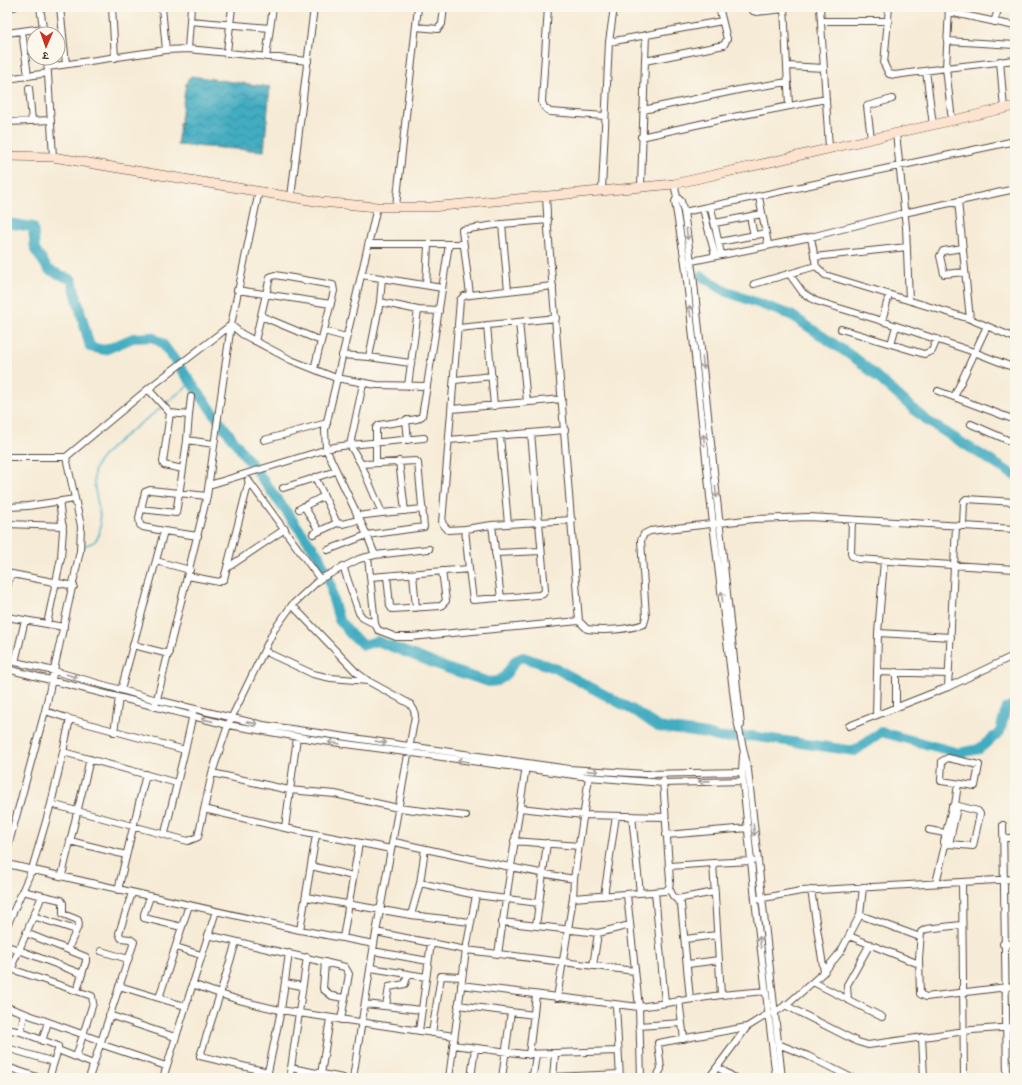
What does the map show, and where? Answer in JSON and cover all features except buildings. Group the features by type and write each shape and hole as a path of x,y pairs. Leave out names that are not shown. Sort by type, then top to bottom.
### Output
{"main road":[{"path":"8,156 53,157 321,202 377,207 431,207 674,184 1015,106"}],"street":[{"path":"7,8 14,7"},
{"path":"40,7 42,26"},
{"path":"60,7 62,26"},
{"path":"112,7 115,58"},
{"path":"162,7 166,50"},
{"path":"188,49 191,7"},
{"path":"227,52 232,7"},
{"path":"266,57 273,7"},
{"path":"291,197 314,7"},
{"path":"396,206 418,7"},
{"path":"416,26 438,29 442,24 444,7"},
{"path":"548,7 542,102 544,107 550,112 605,116"},
{"path":"602,190 609,42 614,7"},
{"path":"645,61 724,45 727,39 719,7"},
{"path":"751,7 753,11 756,12 784,8 789,106"},
{"path":"820,7 829,148"},
{"path":"889,7 889,21 884,64 886,72 889,74 895,75 1015,60"},
{"path":"994,22 999,7"},
{"path":"952,121 946,68 949,9 994,22 1015,26"},
{"path":"190,20 270,28"},
{"path":"609,42 722,21"},
{"path":"821,21 889,21"},
{"path":"22,31 28,76"},
{"path":"7,33 26,31"},
{"path":"641,187 641,137 646,35"},
{"path":"947,41 1015,45"},
{"path":"66,64 166,50 188,49 308,61"},
{"path":"1000,61 1004,109"},
{"path":"48,66 53,157"},
{"path":"7,79 28,76 60,66"},
{"path":"787,66 824,68"},
{"path":"926,71 933,125"},
{"path":"643,110 743,89 788,82"},
{"path":"29,88 32,121"},
{"path":"641,137 826,99"},
{"path":"871,139 867,106 892,99"},
{"path":"8,156 8,119 32,121 51,120"},
{"path":"896,133 907,247 909,300"},
{"path":"684,212 703,210 1015,141"},
{"path":"674,184 677,197 681,201 684,212 716,524 741,715 743,750 748,770 766,991 778,1044 782,1078"},
{"path":"688,261 768,244 811,237 904,213 1015,189"},
{"path":"156,703 207,496 237,290 259,191"},
{"path":"546,196 579,621 587,629 594,630 635,627 644,624 646,617 641,540 644,534 650,531 780,517 1015,529"},
{"path":"677,197 675,202 688,261"},
{"path":"759,197 768,244"},
{"path":"958,201 970,319"},
{"path":"377,207 370,244 326,423 326,449 367,535 371,556 371,577 375,624 378,630 396,637 411,637 579,621"},
{"path":"711,208 719,242 718,254"},
{"path":"703,210 718,254"},
{"path":"715,223 762,214"},
{"path":"470,295 461,233 465,228 502,224 547,216"},
{"path":"750,216 754,236"},
{"path":"502,224 508,291"},
{"path":"719,242 766,234"},
{"path":"811,237 816,266 825,275 970,319 1015,338"},
{"path":"370,244 462,244"},
{"path":"376,463 376,428 379,425 422,416 449,244"},
{"path":"426,285 428,245"},
{"path":"814,257 907,247"},
{"path":"963,248 942,252 940,256 944,274 948,275 965,272"},
{"path":"754,284 790,275 816,266"},
{"path":"256,341 270,277 275,275 333,285 334,290 331,304 314,369"},
{"path":"362,275 442,288"},
{"path":"790,275 803,293 812,299 937,339 1015,368"},
{"path":"369,357 380,302 382,278"},
{"path":"553,286 470,295 464,296 460,300 455,380 442,523 448,530 492,525 572,520"},
{"path":"237,290 331,304"},
{"path":"882,321 889,294"},
{"path":"380,302 418,310 439,311"},
{"path":"408,386 418,310"},
{"path":"261,316 321,341"},
{"path":"459,328 556,318"},
{"path":"519,322 527,402"},
{"path":"487,325 494,406"},
{"path":"231,326 256,341 336,378 363,384 427,386"},
{"path":"7,457 66,457 148,389 231,326"},
{"path":"891,344 896,326"},
{"path":"954,397 987,326"},
{"path":"841,329 927,354 932,351 937,339"},
{"path":"324,331 346,337"},
{"path":"342,355 410,363"},
{"path":"455,380 492,376"},
{"path":"363,384 350,445 361,464 382,513"},
{"path":"148,389 168,412 189,415"},
{"path":"938,390 1015,420"},
{"path":"141,509 174,514 183,469 191,398"},
{"path":"452,409 562,400"},
{"path":"168,412 163,462 166,467 183,469"},
{"path":"406,420 408,440"},
{"path":"264,440 326,423"},
{"path":"971,424 1012,442 1015,441"},
{"path":"449,440 565,430"},
{"path":"465,529 473,600 543,594 545,590 531,433"},
{"path":"500,436 508,524"},
{"path":"209,485 326,449 350,445 424,438"},
{"path":"187,440 214,444"},
{"path":"7,850 45,711 74,586 80,551 81,526 66,457"},
{"path":"328,550 367,535 420,528 425,524 418,463 413,460 361,464"},
{"path":"399,461 405,511"},
{"path":"284,488 336,470"},
{"path":"244,474 285,530 323,577"},
{"path":"315,477 337,523"},
{"path":"156,561 219,582 224,579 250,481"},
{"path":"198,536 164,531 143,527 140,525 143,494 147,490 207,496"},
{"path":"324,496 301,508 316,533 337,523 342,524 358,518 382,513 423,509"},
{"path":"7,507 28,506 75,498"},
{"path":"963,526 964,501 966,499 1015,502"},
{"path":"47,624 62,558 63,526 59,501"},
{"path":"852,520 852,556 858,559 1015,569"},
{"path":"7,524 63,526"},
{"path":"492,525 501,598"},
{"path":"948,687 956,526"},
{"path":"227,568 285,530"},
{"path":"121,690 164,531"},
{"path":"51,804 132,826 165,833 188,841 194,840 200,833 212,773 228,725 278,624 292,605 323,577 341,567 371,556 429,549"},
{"path":"495,553 541,551"},
{"path":"876,715 878,633 884,561"},
{"path":"341,567 359,613 363,618 375,624"},
{"path":"371,577 469,569"},
{"path":"387,576 390,606 392,609 416,608 441,606 445,604 442,572"},
{"path":"7,587 8,574 74,586"},
{"path":"413,574 416,608"},
{"path":"292,605 356,672 368,681 410,704 414,710 415,716 398,808 394,842 391,849 376,932 353,1078"},
{"path":"7,617 64,627"},
{"path":"15,662 25,620"},
{"path":"878,633 951,636"},
{"path":"133,645 169,654"},
{"path":"264,651 313,674 331,678 368,681"},
{"path":"849,726 948,687 1015,655"},
{"path":"7,660 54,671 121,690 193,716 228,725 408,754 526,766 646,774 742,772"},
{"path":"7,669 120,698 195,710 263,725 410,747 589,777 663,783 743,781"},
{"path":"877,672 949,674"},
{"path":"896,672 896,708"},
{"path":"114,732 120,698"},
{"path":"165,833 195,710"},
{"path":"45,711 114,732 185,750"},
{"path":"7,926 32,869 51,804 70,719"},
{"path":"285,828 297,737"},
{"path":"743,750 742,772 771,1014 776,1078"},
{"path":"63,752 177,782"},
{"path":"946,758 979,765 975,786 958,784 940,780 942,761 946,758"},
{"path":"62,875 90,759"},
{"path":"498,954 526,766"},
{"path":"212,773 289,790 335,794 398,808 466,816"},
{"path":"663,773 666,836 670,866 669,888 672,896 681,904 688,964 690,999"},
{"path":"118,890 132,826 146,774"},
{"path":"557,998 573,898 574,879 589,777"},
{"path":"936,883 947,845 944,842 949,834 952,807 955,805 958,784"},
{"path":"947,845 973,846 980,814 978,810 955,805"},
{"path":"520,808 583,815 665,817"},
{"path":"204,809 316,835 391,849"},
{"path":"604,896 616,816"},
{"path":"632,816 640,893"},
{"path":"1003,824 1003,944 1007,1027 1007,1078"},
{"path":"666,836 748,828"},
{"path":"928,830 949,834"},
{"path":"300,930 316,835"},
{"path":"1004,838 1015,838"},
{"path":"70,841 126,855"},
{"path":"514,841 579,846"},
{"path":"394,842 452,853 510,868 574,879"},
{"path":"343,938 359,843"},
{"path":"536,926 547,843"},
{"path":"411,915 420,883 425,849"},
{"path":"670,866 752,861"},
{"path":"713,863 721,995"},
{"path":"7,864 62,875 118,890 300,930 374,944"},
{"path":"311,866 354,876"},
{"path":"758,899 811,890 962,882 1004,878 1015,879"},
{"path":"962,882 962,1032 964,1078"},
{"path":"420,883 476,895 539,904"},
{"path":"656,1078 661,1069 658,1043 747,1027 785,1005 824,972 841,951 860,915 863,887"},
{"path":"573,898 627,895 665,891 669,888"},
{"path":"811,890 824,972"},
{"path":"22,891 63,901 63,914 79,922 68,949"},
{"path":"89,1078 134,942 130,939 121,938 119,930 132,892"},
{"path":"654,892 664,1003"},
{"path":"677,899 715,892"},
{"path":"448,1078 470,922 476,895"},
{"path":"627,895 639,1007 641,1078"},
{"path":"42,896 13,963 14,970 89,994 94,999 76,1057"},
{"path":"150,896 144,918 182,927"},
{"path":"306,897 411,915 470,922"},
{"path":"158,998 189,905"},
{"path":"163,1078 216,911"},
{"path":"860,915 920,937"},
{"path":"33,916 76,930"},
{"path":"502,922 598,933 630,925"},
{"path":"961,925 926,929 921,932 919,991 923,997 1015,986"},
{"path":"376,932 466,950 635,971"},
{"path":"26,933 86,957 77,990"},
{"path":"592,966 598,933"},
{"path":"208,935 344,967 348,971 341,1020"},
{"path":"685,939 718,935"},
{"path":"849,936 919,964"},
{"path":"236,942 200,1056 268,1072 281,1010 289,953"},
{"path":"419,1031 431,943"},
{"path":"848,1000 847,985 870,944"},
{"path":"1003,944 1015,944"},
{"path":"7,946 82,974"},
{"path":"176,947 201,955"},
{"path":"101,951 128,959"},
{"path":"373,951 428,961"},
{"path":"289,1078 307,958"},
{"path":"688,964 719,960"},
{"path":"325,962 323,989 332,996 344,998"},
{"path":"371,968 426,977"},
{"path":"386,1006 389,987 405,984 408,974"},
{"path":"432,1033 441,976 462,977"},
{"path":"813,982 882,1017"},
{"path":"284,983 302,986"},
{"path":"192,984 220,994 281,1010 330,1019 454,1036"},
{"path":"461,985 616,1006 639,1007 679,1000 766,991"},
{"path":"119,986 185,1006"},
{"path":"529,1055 536,995"},
{"path":"679,1000 684,1039"},
{"path":"365,1004 422,1010"},
{"path":"458,1005 534,1015"},
{"path":"785,1005 863,1045 875,1045 922,1037 1015,1027"},
{"path":"555,1054 553,1078 620,1076 616,1006"},
{"path":"7,1007 166,1066"},
{"path":"502,1078 511,1012"},
{"path":"21,1032 24,1013"},
{"path":"109,1015 175,1037"},
{"path":"321,1074 330,1019"},
{"path":"42,1040 48,1022"},
{"path":"639,1026 681,1023"},
{"path":"709,1078 747,1027"},
{"path":"7,1029 21,1032 56,1045 58,1050 93,1064"},
{"path":"922,1037 924,1078"},
{"path":"778,1044 808,1056 852,1078"},
{"path":"453,1045 529,1055 618,1051"},
{"path":"7,1048 54,1062"},
{"path":"475,1048 471,1078 479,1078"},
{"path":"49,1078 58,1050"},
{"path":"525,1078 533,1075 536,1055"},
{"path":"7,1067 40,1078"},
{"path":"717,1067 735,1078"},
{"path":"291,1068 343,1078"}],"water":[{"path":"191,76 270,87 264,151 177,145 186,83"}],"waterway":[{"path":"7,223 33,227 35,250 49,270 72,280 90,347 105,350 133,338 152,337 162,343 319,556 331,585 332,596 339,620 352,636 364,645 377,641 449,669 489,682 497,681 504,677 516,660 523,657 557,669 638,713 658,727 707,734 721,738 751,736 855,751 881,732 959,753 979,749 1000,732 1006,708 1015,704"},
{"path":"701,276 727,292 791,315 859,361 926,420 1015,476"},
{"path":"165,404 191,383"},
{"path":"84,546 94,542 99,534 100,516 94,477 95,469 105,453 162,407"}]}
